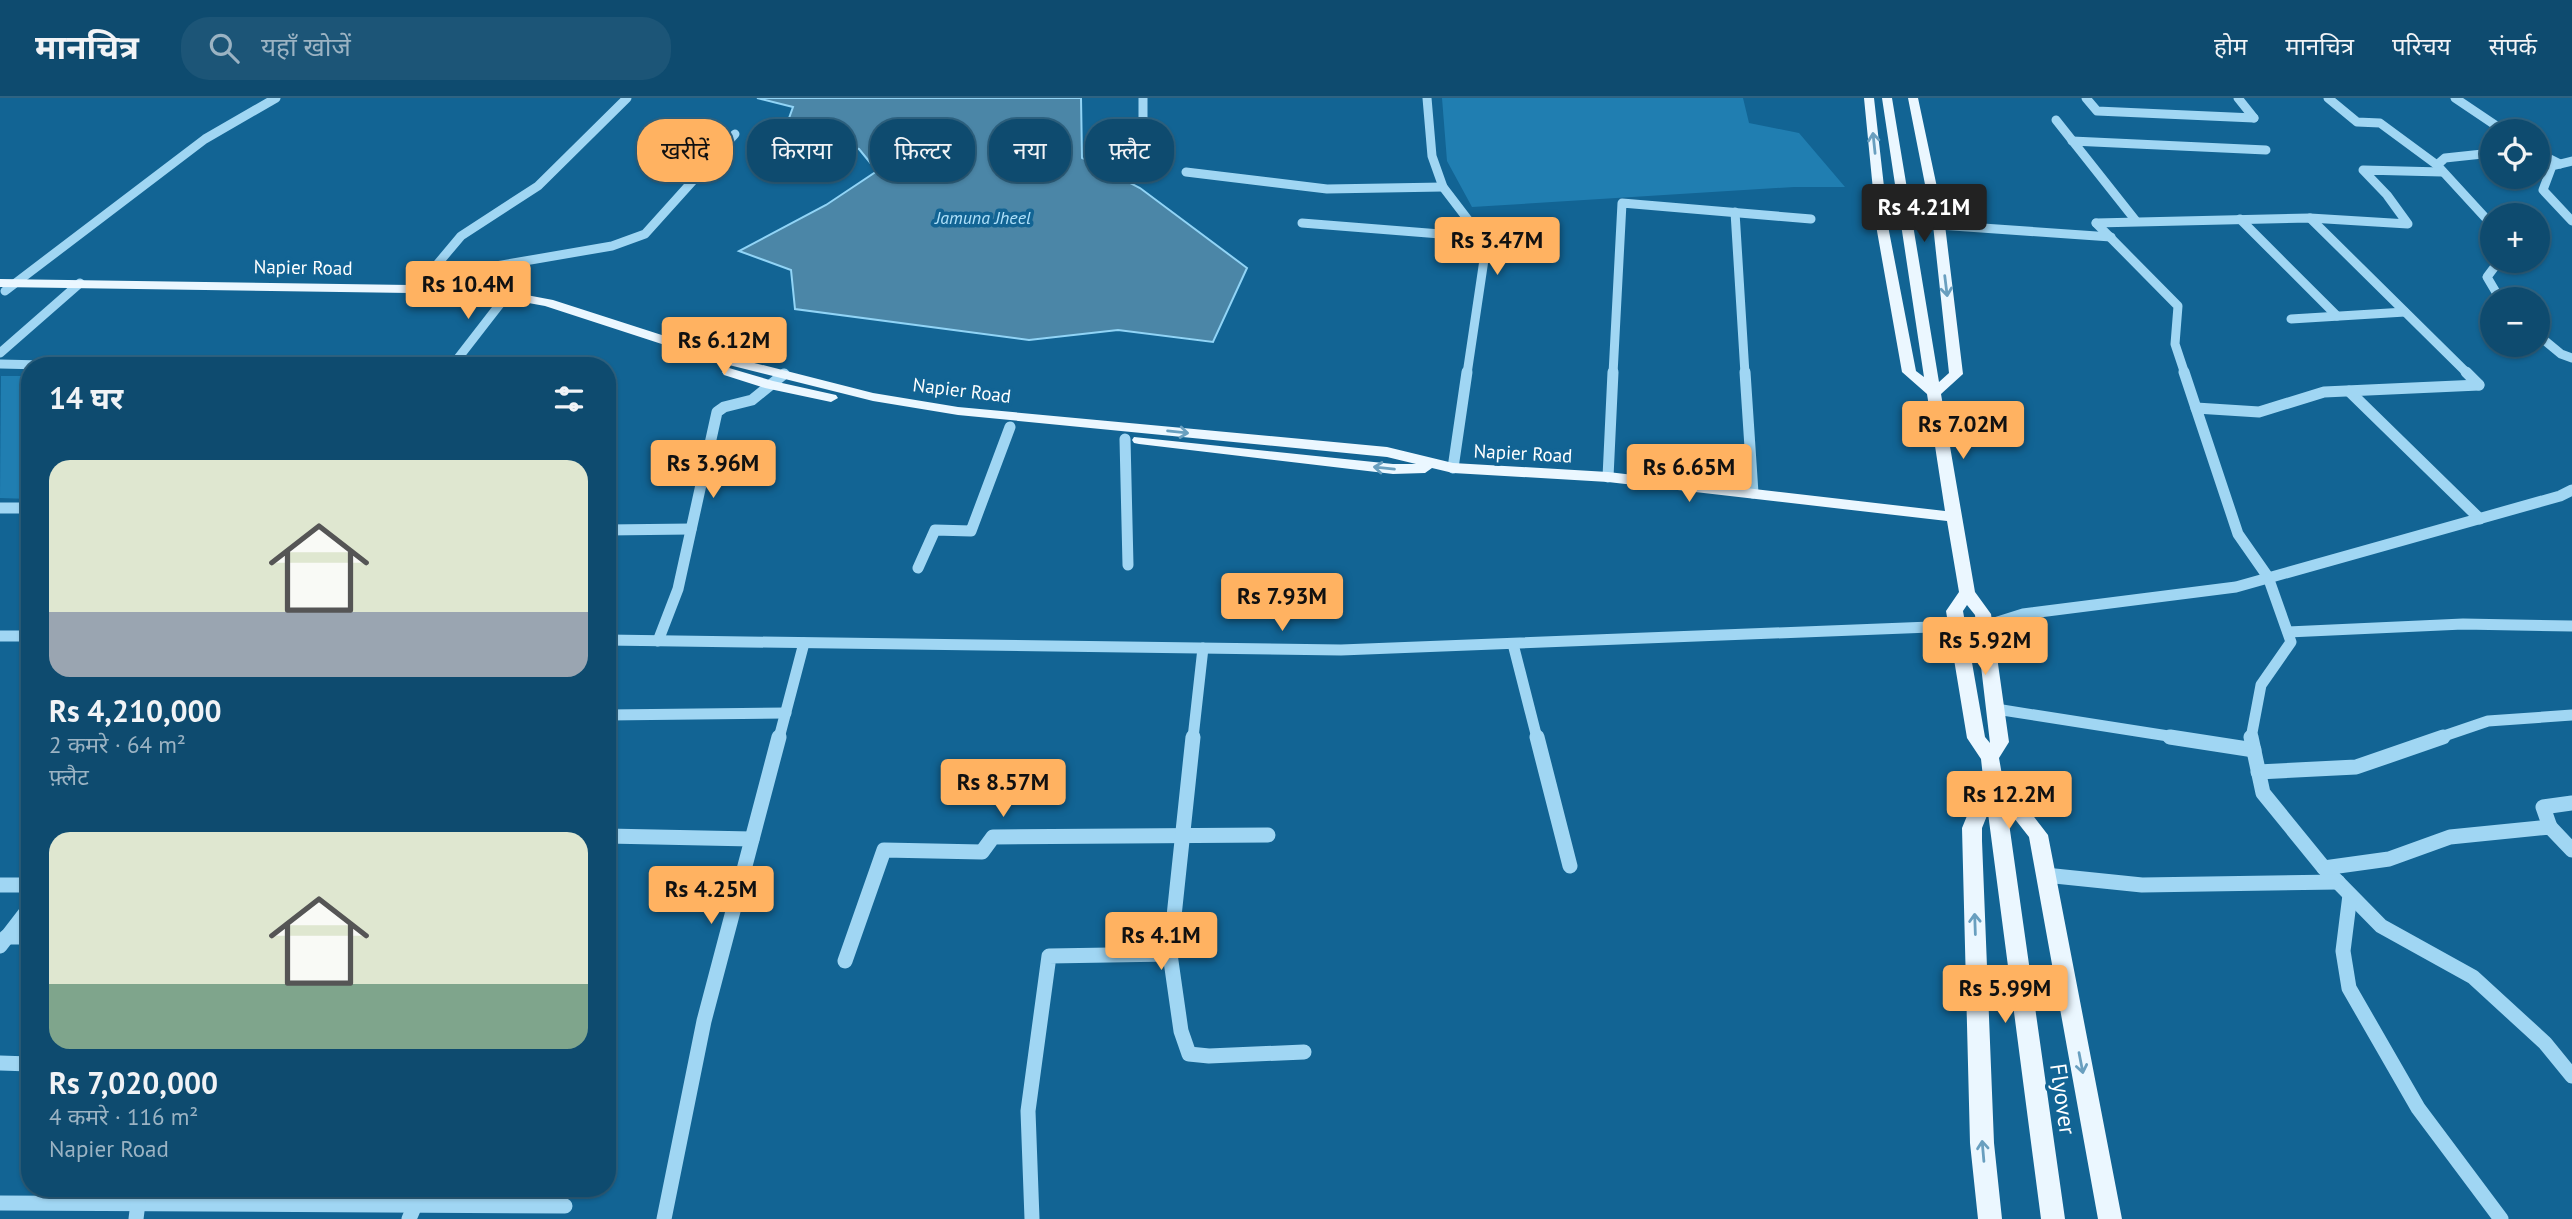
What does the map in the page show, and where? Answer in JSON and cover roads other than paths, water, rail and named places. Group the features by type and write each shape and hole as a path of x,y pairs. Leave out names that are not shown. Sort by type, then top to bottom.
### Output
{"main road":[{"path":"1869,98 1883,231 1909,372 1934,393"},
{"path":"1887,98 1923,335 1967,593 1983,614 2000,742 1972,828 1982,1143 1990,1219"},
{"path":"1913,98 1939,225 1956,374 1934,393"},
{"name":"Napier Road","path":"5,287 80,283 422,283 479,290 503,301 548,303 722,359 873,397 958,411 1387,452 1452,468 1608,477 1954,517"},
{"path":"5,287 69,293 464,297 503,301 769,384 871,406 1010,427 1394,469 1452,468"},
{"path":"1967,593 1954,611 1976,738 1992,768 2038,835 2110,1219"},
{"path":"1964,669 1991,674"},
{"name":"Flyover","path":"1992,768 2053,1219"}],"street":[{"path":"5,287 205,139 276,98"},
{"path":"422,283 461,236 538,186 627,98"},
{"path":"1143,98 1143,119"},
{"path":"1427,98 1432,156 1443,187 1472,225 1485,253 1452,468"},
{"path":"2086,98 2097,111 2254,118 2238,98"},
{"path":"2328,98 2357,122 2380,123 2439,168 2480,212"},
{"path":"2455,98 2486,119"},
{"path":"2056,120 2136,221"},
{"path":"422,283 612,246 645,234 735,134"},
{"path":"2072,141 2266,150"},
{"path":"2439,168 2445,158 2480,154"},
{"path":"2550,159 2560,164"},
{"path":"2572,161 2552,166 2543,190 2572,221"},
{"path":"2439,168 2363,170 2387,195 2408,224 2310,218 2096,223 2178,306 2175,344 2238,534 2268,578 2291,642 2261,685 2251,737 2263,793 2324,868 2381,926 2473,977 2545,1043 2572,1076"},
{"path":"1186,172 1327,188 1443,187"},
{"path":"1608,477 1622,203 1811,219"},
{"path":"1735,212 1753,493"},
{"path":"2196,408 2259,412 2324,392 2479,385 2310,218"},
{"path":"2240,219 2337,316"},
{"path":"1302,223 1478,237"},
{"path":"1939,225 2111,237"},
{"path":"0,353 80,283"},
{"path":"459,357 503,301"},
{"path":"2291,318 2405,312"},
{"path":"2550,345 2561,354 2572,358"},
{"path":"0,365 21,365"},
{"path":"658,641 678,589 717,412 724,407 752,400 784,374"},
{"path":"2349,391 2403,440 2480,519"},
{"path":"918,568 935,530 971,531 1010,427"},
{"path":"1125,439 1128,565"},
{"path":"1985,626 2023,614 2236,587 2480,519 2572,490"},
{"path":"0,508 21,508"},
{"path":"616,530 691,529"},
{"path":"2288,632 2463,624 2572,626"},
{"path":"616,640 1342,650 1956,626"},
{"path":"0,636 21,636"},
{"path":"664,1219 704,1021 804,643"},
{"path":"1513,644 1570,866"},
{"path":"1203,648 1170,954 1181,1031 1189,1054 1209,1056 1304,1052"},
{"path":"1996,709 2254,750"},
{"path":"616,715 786,713"},
{"path":"2259,772 2356,767 2488,720 2572,715"},
{"path":"2572,803 2543,807 2550,827 2572,850"},
{"path":"2324,868 2389,859 2450,837 2550,827"},
{"path":"845,961 884,850 982,852 993,837 1268,835"},
{"path":"616,836 752,839"},
{"path":"2045,875 2142,885 2338,882"},
{"path":"0,885 21,885"},
{"path":"2350,895 2343,951 2349,989 2418,1108 2501,1219"},
{"path":"3,942 21,919"},
{"path":"3,942 21,939"},
{"path":"1032,1219 1028,1111 1049,956 1170,954"},
{"path":"0,1063 21,1064"},
{"path":"0,1203 137,1211 412,1212 565,1206"}],"water":[{"name":"Jamuna Jheel","path":"757,98 1081,98 1085,182 1128,182 1140,188 1247,268 1213,342 1118,330 1029,340 795,309 791,270 739,251 826,205 870,176 870,182 975,182 975,119 870,119 870,162 856,148 856,119 789,119 793,107"}]}
